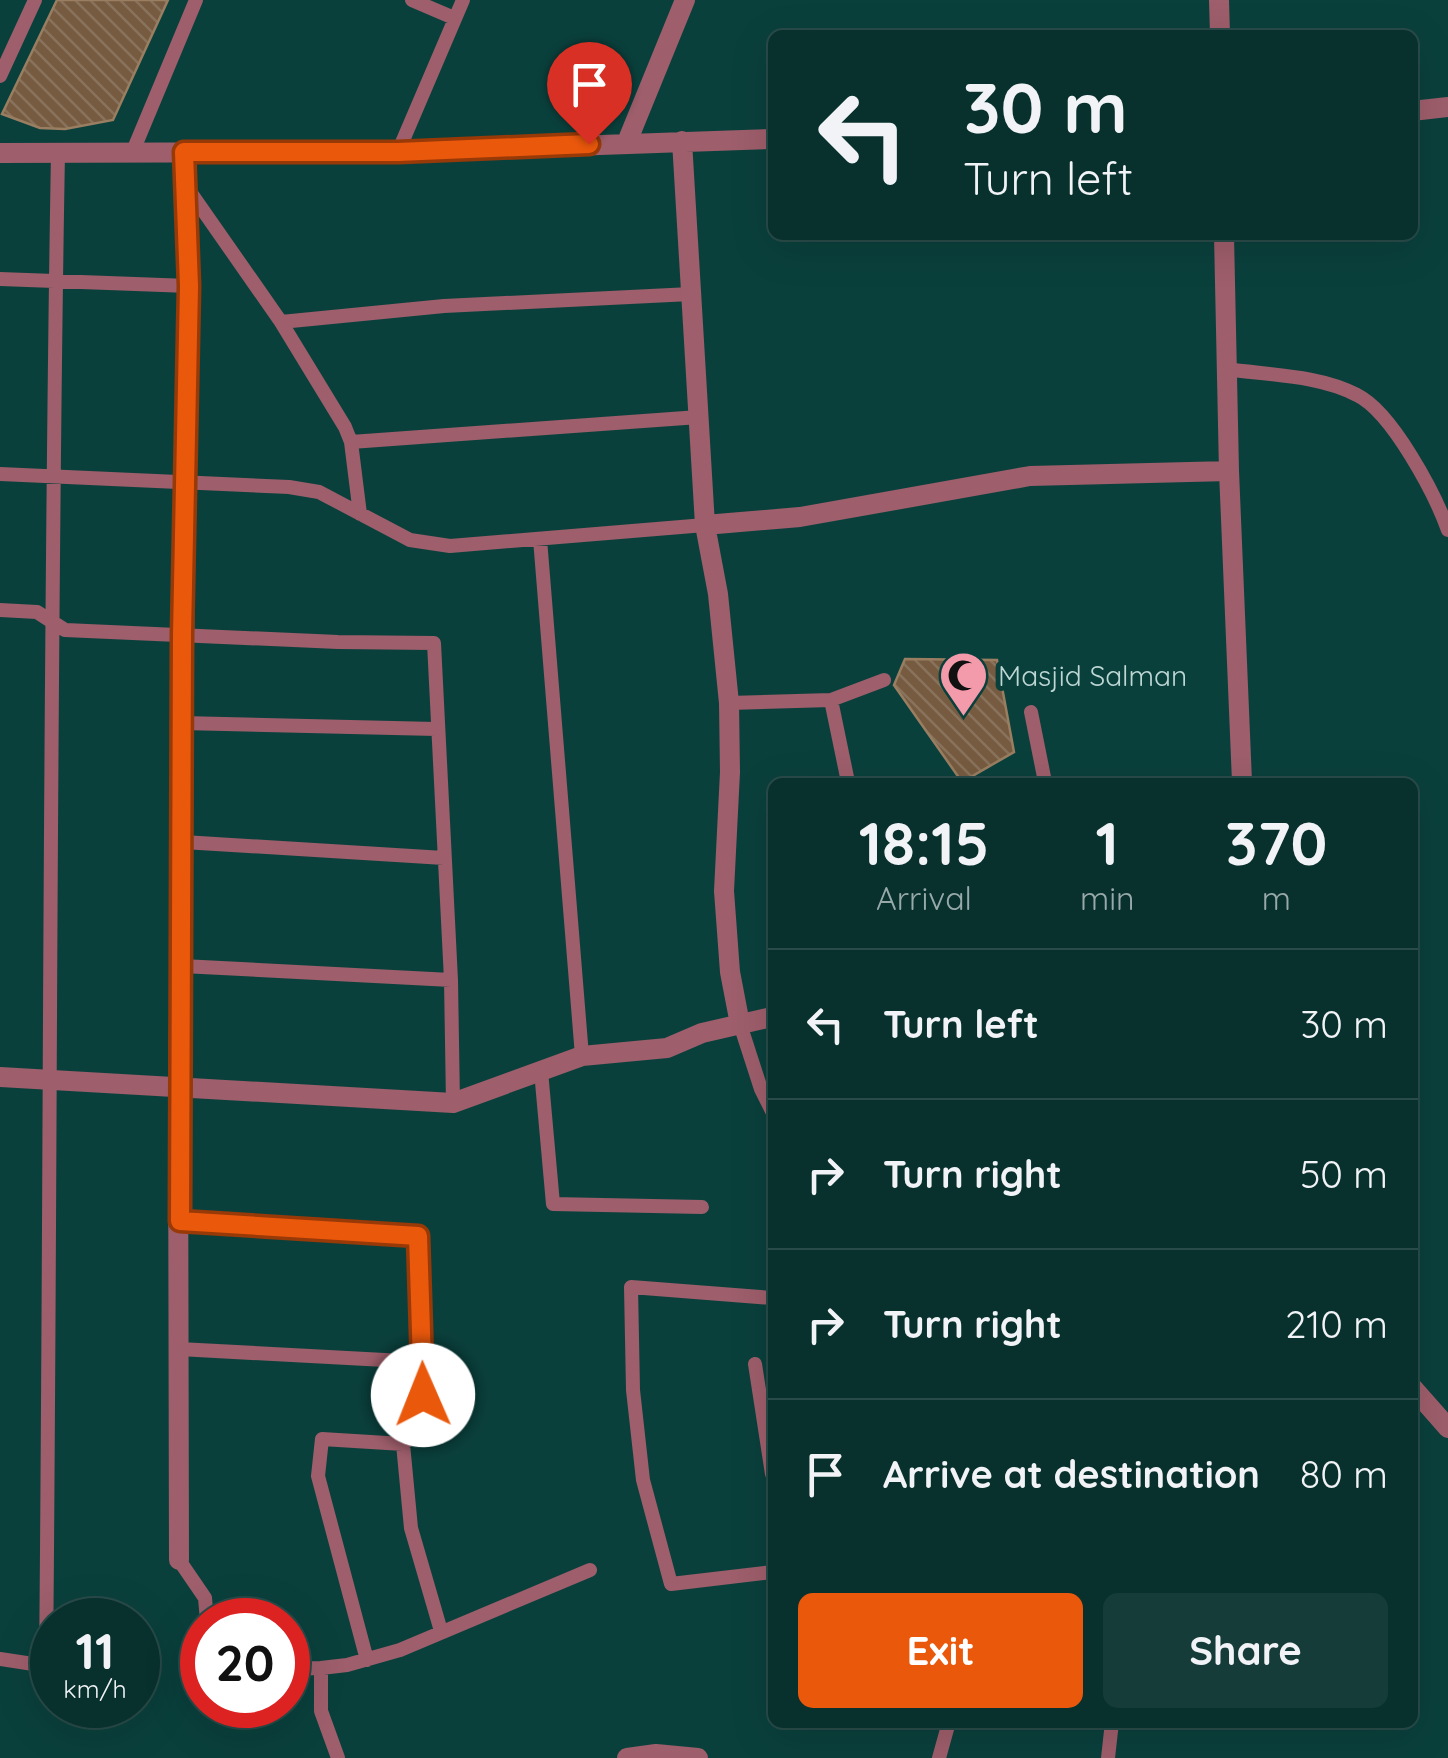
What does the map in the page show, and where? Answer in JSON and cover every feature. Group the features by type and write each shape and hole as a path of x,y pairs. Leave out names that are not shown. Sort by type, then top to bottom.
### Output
{"street":[{"path":"628,142 685,0"},
{"path":"1219,0 1220,30"},
{"path":"1418,110 1448,107"},
{"path":"0,153 398,152 768,140"},
{"path":"682,141 704,526 718,594 729,703 724,891 730,972 740,1024"},
{"path":"179,1560 178,1087 189,286 184,152"},
{"path":"1224,240 1242,778"},
{"path":"704,526 800,518 1030,476 1229,471"},
{"path":"0,1077 453,1103 582,1056 666,1048 702,1033 768,1018"},
{"path":"1418,1393 1448,1427"},
{"path":"627,1758 656,1754 698,1758"}],"lane":[{"path":"0,76 36,0"},
{"path":"133,151 196,0"},
{"path":"412,0 454,18"},
{"path":"398,152 463,0"},
{"path":"0,1659 46,1666 52,1080 50,619 58,153"},
{"path":"186,186 281,322 351,442 360,514"},
{"path":"0,280 189,286"},
{"path":"281,322 444,306 690,294"},
{"path":"1226,369 1328,385 1360,396 1389,424 1421,472 1448,530"},
{"path":"351,442 699,417"},
{"path":"0,474 289,487 319,492 410,540 450,546 704,526"},
{"path":"540,539 582,1056"},
{"path":"0,610 37,612 65,630 434,643 451,980 453,1103"},
{"path":"729,703 832,700 884,680"},
{"path":"832,700 847,778"},
{"path":"1032,712 1044,778"},
{"path":"182,722 436,728"},
{"path":"183,842 444,858"},
{"path":"182,966 451,980"},
{"path":"740,1024 768,1104"},
{"path":"541,1071 552,1204 702,1207"},
{"path":"180,1221 418,1236 423,1428 403,1444 322,1439 318,1476 366,1660"},
{"path":"768,1298 630,1288 633,1390 642,1480 672,1584 768,1572"},
{"path":"179,1349 422,1362"},
{"path":"755,1364 768,1448"},
{"path":"403,1444 411,1528 441,1631"},
{"path":"179,1560 205,1598"},
{"path":"310,1668 366,1660 590,1570"},
{"path":"321,1668 321,1711 338,1758"},
{"path":"939,1758 946,1728"},
{"path":"1108,1758 1111,1728"}],"building":[{"path":"57,0 168,0 113,120 65,129 40,128 2,114"},
{"name":"Masjid Salman","path":"905,659 997,660 1014,752 969,778 959,778 894,685"}],"place":[{"name":"Masjid Salman","path":"963,718"}],"route":[{"path":"423,1395 418,1236 180,1221 182,635 189,286 184,152 398,152 589,144"}]}
